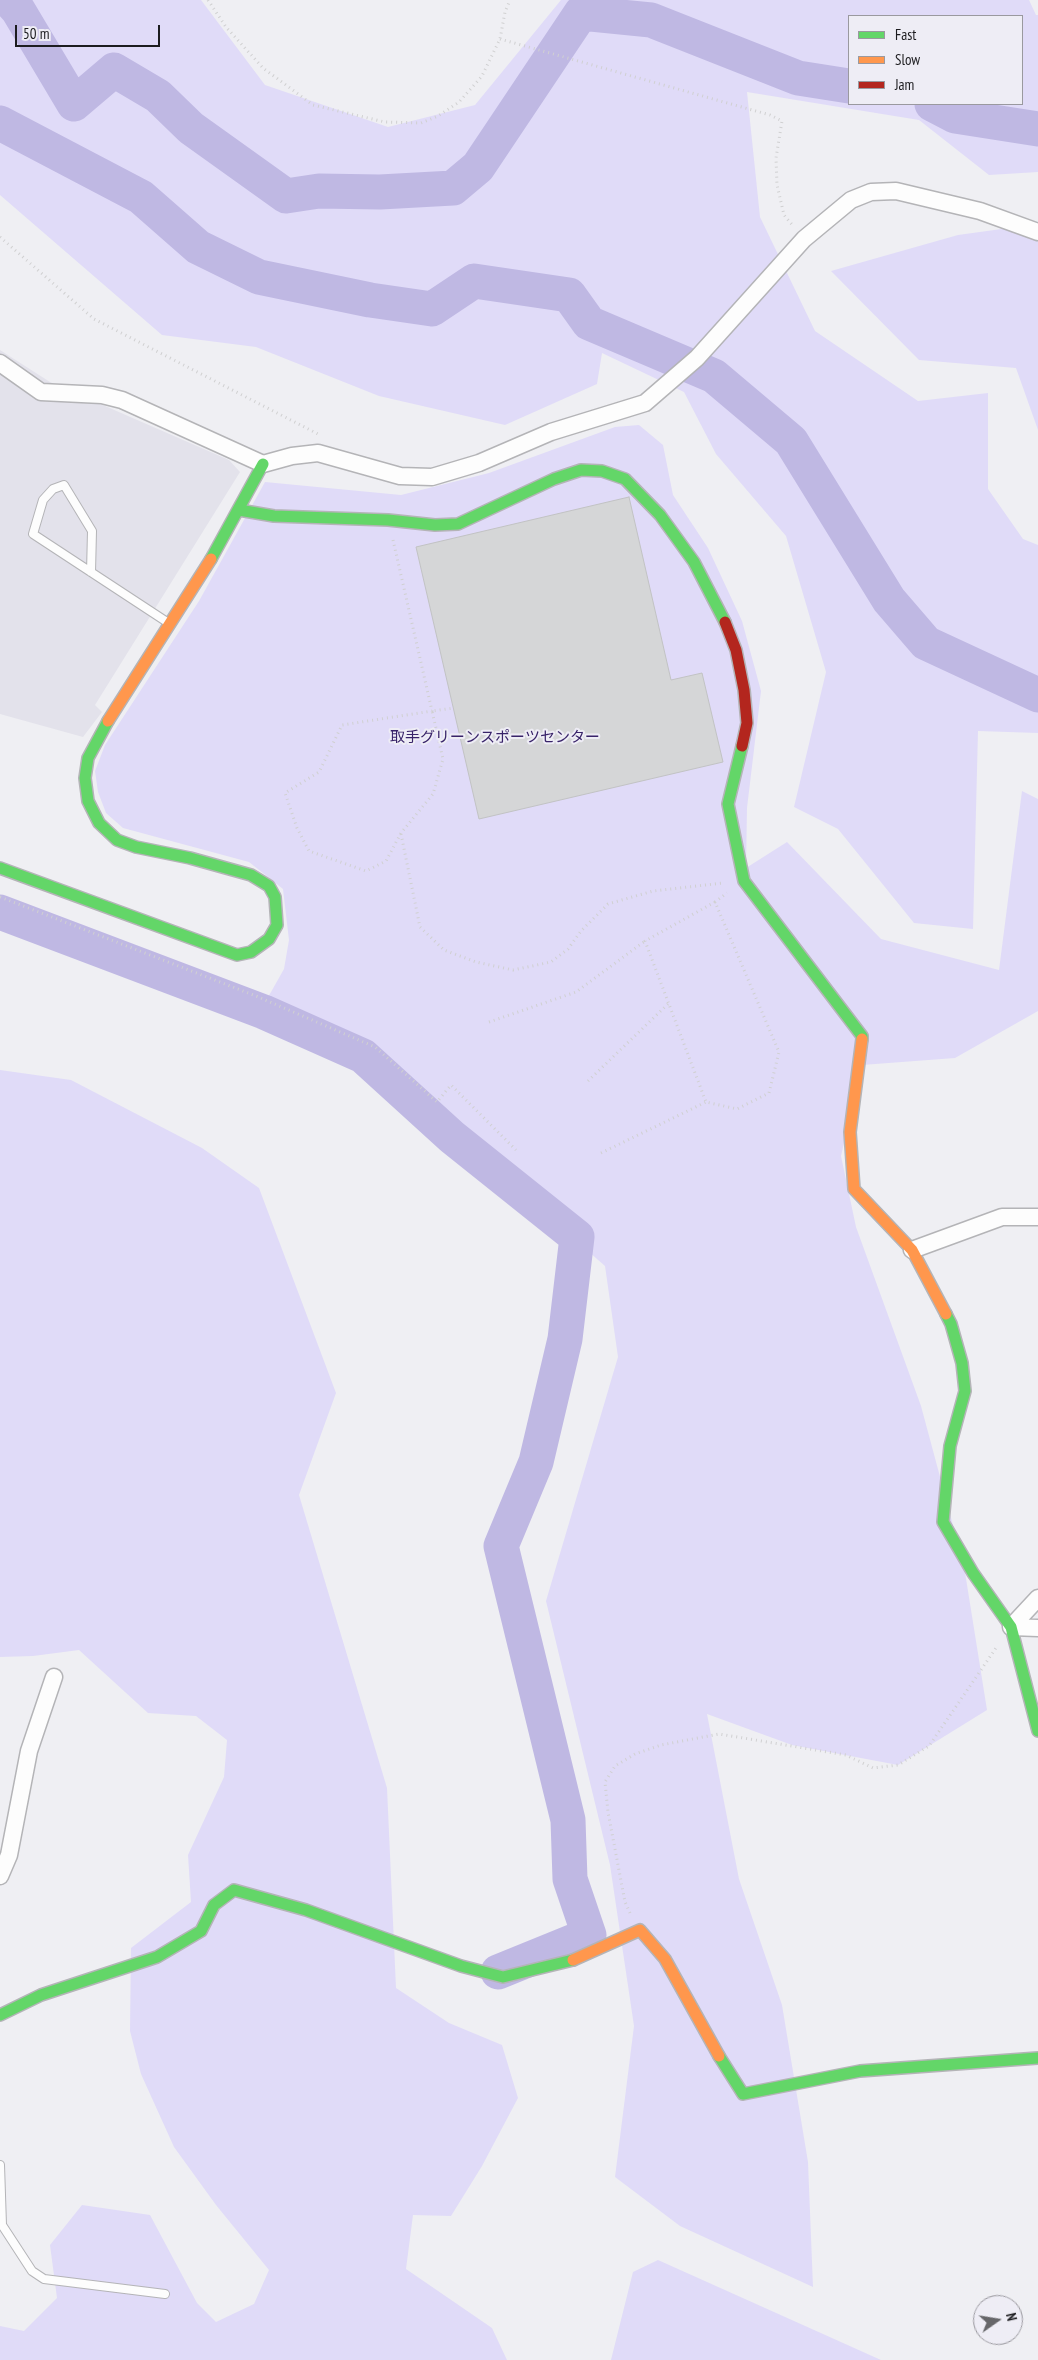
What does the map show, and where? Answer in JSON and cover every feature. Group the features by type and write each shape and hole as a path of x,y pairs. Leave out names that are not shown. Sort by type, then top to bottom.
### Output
{"street":[{"path":"0,363 41,392 102,395 122,400 263,464 292,456 318,454 400,476 432,477 478,463 552,432 645,403 697,358 804,239 851,200 871,192 896,191 980,211 1038,232"},
{"path":"0,868 237,955 251,952 269,939 276,925 277,916 275,897 269,886 251,875 190,858 136,847 117,840 99,823 88,801 85,778 88,758 98,736 239,510 263,464"},
{"path":"239,510 274,516 388,520 435,525 458,524 554,479 581,470 602,470 626,479 660,515 694,562 720,609 736,650 747,723 728,804 744,881 862,1036 850,1132 854,1189 912,1250 951,1324 962,1363 965,1391 950,1446 943,1522 973,1573 1010,1627 1038,1731"},
{"path":"912,1250 1002,1217 1038,1217"},
{"path":"1010,1627 1038,1598"},
{"path":"1010,1627 1038,1628"},
{"path":"0,1876 9,1855 29,1751 54,1677"},
{"path":"0,2015 41,1995 157,1957 201,1931 214,1905 234,1890 306,1910 461,1966 503,1977 564,1964 640,1930 665,1958 708,2041 743,2094 782,2088 860,2071 1038,2058"}],"lane":[{"path":"91,572 92,531 64,485 53,489 43,500 33,534 169,624"},
{"path":"0,2165 2,2225 32,2272 44,2279 165,2294"}],"path":[{"path":"208,0 226,27 263,68 313,105 384,122 421,123 438,116 459,102 482,76 500,39 505,12 510,0"},
{"path":"500,39 770,115 782,121 776,158 777,185 784,215 804,239"},
{"path":"0,237 94,319 321,436"},
{"path":"388,520 432,711 443,759 433,794 401,833 386,861 366,871 309,851 297,828 285,793 319,772 342,725 432,711 454,708"},
{"path":"401,833 420,927 444,950 476,962 514,970 552,962 568,949 581,931 608,904 653,891 744,881"},
{"path":"489,1022 576,992 646,941 715,902 744,881"},
{"path":"0,898 256,996 375,1048 438,1102 451,1085 516,1150"},
{"path":"601,1153 706,1102 738,1109 769,1093 779,1052 715,902"},
{"path":"646,941 706,1102"},
{"path":"588,1081 669,1003"},
{"path":"640,1930 640,1932 625,1902 608,1812 606,1782 615,1766 635,1754 661,1745 719,1734 846,1755 873,1768 898,1764 929,1746 1010,1627"}],"shaded area":[{"path":"0,350 50,382 229,460 240,472 95,705 102,712 83,737 0,714"}],"green space":[{"path":"0,0 201,0 265,85 388,127 475,105 561,0 1029,0 1036,15 1038,15 1038,172 989,175 919,120 747,92 760,217 815,331 918,401 988,393 988,489 1023,539 1038,545 1038,733 978,731 973,929 914,923 838,829 794,807 826,672 786,536 716,454 684,392 602,353 597,384 505,425 379,396 256,347 162,335 0,195"},
{"path":"1038,224 1038,430 1016,368 919,360 831,271 958,235"},
{"path":"639,425 663,445 673,495 708,548 742,621 761,691 747,808 746,868 787,842 881,939 999,970 1022,791 1038,799 1038,1011 955,1058 862,1065 841,1156 856,1227 921,1406 964,1566 987,1710 898,1765 792,1745 707,1714 739,1879 782,2005 808,2162 813,2287 680,2226 615,2177 634,2026 610,1865 546,1601 618,1357 605,1266 377,1066 258,1015 284,969 289,940 283,889 249,862 123,828 106,813 98,792 95,771 105,745 199,601 265,482 401,495 489,473 615,427"},
{"path":"0,1070 71,1080 202,1148 259,1188 336,1393 299,1495 387,1788 396,1988 449,2023 502,2045 518,2098 482,2166 451,2216 413,2215 406,2269 492,2328 507,2360 0,2360 0,2326 24,2331 57,2298 50,2245 82,2205 150,2215 197,2303 216,2322 254,2304 269,2270 216,2205 174,2147 141,2074 130,2031 131,1948 191,1902 188,1855 224,1777 227,1740 196,1716 148,1713 79,1650 33,1656 0,1657"},
{"path":"658,2260 881,2360 611,2360 633,2272"}],"building":[{"name":"取手グリーンスポーツセンター","path":"629,497 671,680 702,673 723,762 479,819 416,547"}],"waterway":[{"path":"9,0 18,10 74,104 114,70 158,96 191,128 286,196 319,191 380,192 453,188 478,167 581,13 651,20 798,78 848,86"},
{"path":"934,105 955,116 1038,129"},
{"path":"0,123 141,197 198,247 259,277 370,300 432,309 474,281 569,295 589,323 714,376 791,441 889,600 926,643 1038,695"},
{"path":"0,912 264,1012 363,1056 452,1137 577,1237 565,1339 536,1462 501,1546 568,1820 570,1879 589,1935 498,1972"}],"traffic: fast":[{"path":"211,559 263,464"},
{"path":"239,510 274,516 388,520 435,525 458,524 554,479 581,470 602,471 625,479 660,515 694,562 725,622"},
{"path":"0,868 237,955 251,952 269,939 277,925 275,897 269,886 251,875 190,858 136,847 117,840 99,823 88,801 85,778 88,758 108,721"},
{"path":"742,746 728,804 744,881 862,1036 862,1039"},
{"path":"946,1314 951,1324 962,1363 965,1391 950,1446 943,1522 973,1573 1011,1627 1038,1731"},
{"path":"0,2015 41,1995 157,1957 201,1931 214,1905 234,1890 306,1910 461,1966 503,1977 573,1960"},
{"path":"719,2056 743,2094 860,2071 1038,2058"}],"traffic: slow":[{"path":"108,721 211,559"},
{"path":"862,1039 850,1132 854,1189 912,1250 946,1314"},
{"path":"573,1960 640,1930 665,1959 719,2056"}],"traffic: jam":[{"path":"725,622 736,650 744,690 747,723 742,746"}]}
